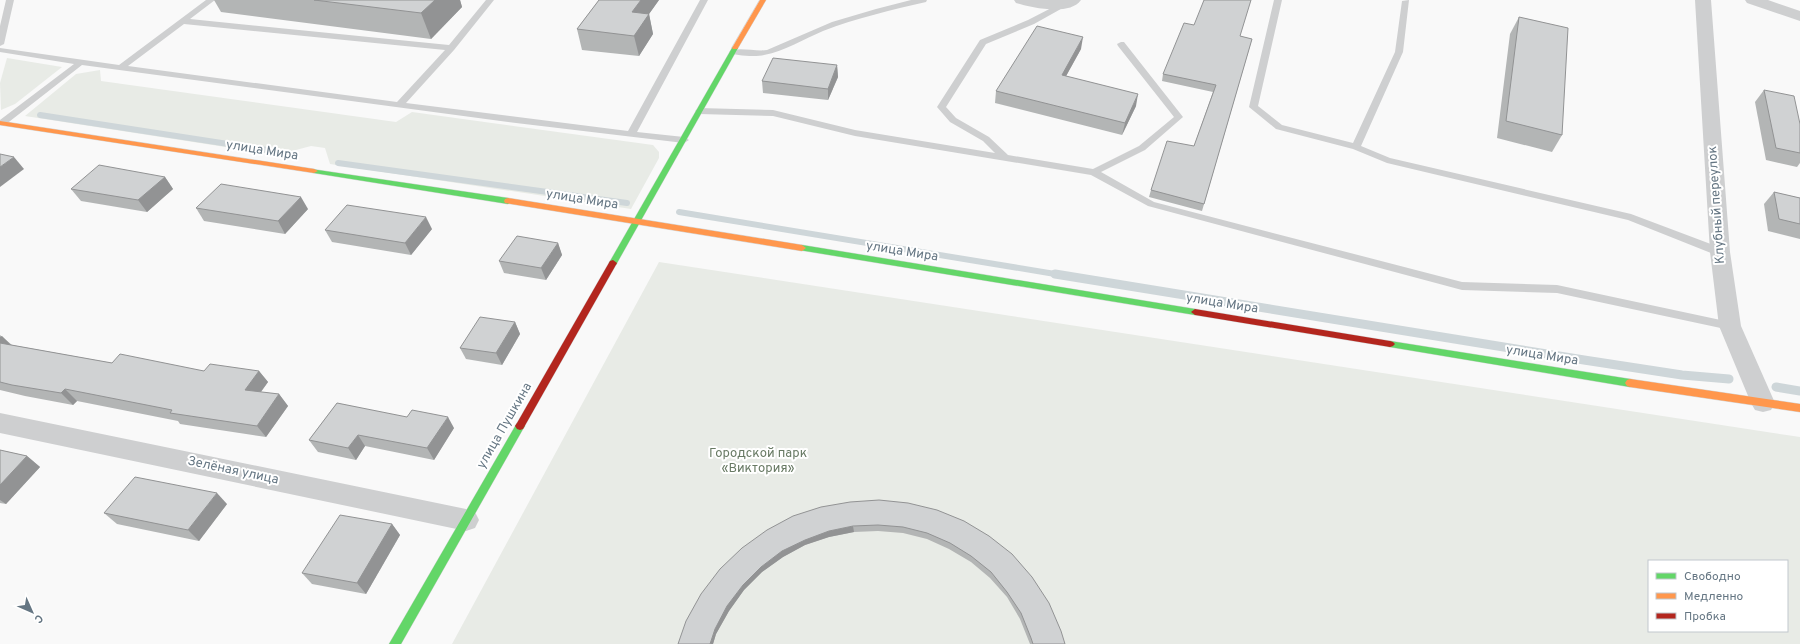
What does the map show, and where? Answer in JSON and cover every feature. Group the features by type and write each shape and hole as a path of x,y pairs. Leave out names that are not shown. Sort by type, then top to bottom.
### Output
{"main road":[{"name":"улица Пушкина","path":"395,644 763,0"},
{"name":"улица Мира","path":"1,124 637,222 1590,378 1800,408"}],"street":[{"path":"1022,0 1029,2 1069,2"},
{"name":"Клубный переулок","path":"1703,0 1720,252 1730,326 1763,403"},
{"path":"1753,0 1800,16"},
{"name":"Зелёная улица","path":"0,423 466,520"}],"lane":[{"path":"0,44 10,0"},
{"path":"120,68 211,0"},
{"path":"400,104 451,48 490,0"},
{"path":"631,134 704,0"},
{"path":"733,52 763,53 778,48 804,35 856,16 923,0"},
{"path":"1278,0 1253,107 1279,127 1356,147 1387,160 1631,218 1720,252"},
{"path":"1356,147 1399,52 1407,0"},
{"path":"1007,158 986,140 953,120 941,107 983,42 1031,22 1069,2"},
{"path":"182,21 451,48"},
{"path":"1094,172 1142,148 1178,117 1121,44"},
{"path":"0,50 120,68 684,140"},
{"path":"1,124 81,62"},
{"path":"699,111 773,113 855,133 908,140 1094,172 1151,204 1462,286 1557,289 1730,326"}],"green space":[{"path":"7,58 62,67 15,104 1,110 0,83"},
{"path":"100,70 101,81 396,122 412,112 653,145 659,152 659,158 631,209 330,164 325,148 311,146 277,155 25,116 76,74"},
{"name":"Городской парк «Виктория»","path":"659,262 1800,437 1800,644 452,644"}],"building":[{"path":"314,0 435,0 421,13"},
{"path":"599,0 641,0 632,12 649,14 634,36 577,29"},
{"path":"1204,0 1251,0 1240,36 1252,39 1204,204 1151,190 1167,141 1194,146 1216,85 1163,74 1184,23 1194,25"},
{"path":"1519,17 1568,28 1562,135 1506,121"},
{"path":"1037,26 1083,37 1062,75 1138,94 1125,123 996,91"},
{"path":"773,58 837,65 828,89 762,81"},
{"path":"1764,90 1794,96 1800,124 1800,153 1776,148"},
{"path":"0,154 14,157 0,167"},
{"path":"99,165 165,177 138,200 71,189"},
{"path":"221,184 301,197 278,221 196,208"},
{"path":"1774,192 1800,198 1800,224 1779,219"},
{"path":"347,205 426,217 405,243 325,230"},
{"path":"517,236 558,243 541,268 499,261"},
{"path":"480,317 515,322 496,353 460,348"},
{"path":"0,343 112,363 120,354 204,371 210,364 259,371 245,390 279,394 257,426 170,413 172,410 65,389 61,393 12,385 0,382"},
{"path":"337,403 407,417 412,410 448,417 427,448 358,435 348,448 309,440"},
{"path":"0,450 27,456 0,485"},
{"path":"135,477 217,493 188,530 104,513"},
{"path":"879,500 908,503 937,510 964,521 989,536 1012,554 1032,577 1049,603 1065,644 1033,644 1021,613 1007,592 991,572 971,556 950,543 927,533 903,527 878,525 853,526 829,531 782,551 761,567 743,585 727,606 715,629 710,644 678,644 686,621 701,594 720,569 742,548 767,530 793,516 821,507 850,502"},
{"path":"340,515 392,524 357,583 302,573"}],"waterway":[{"path":"40,115 274,151"},
{"path":"338,163 627,203"},
{"path":"679,212 1061,275"},
{"path":"1055,274 1584,360 1682,375 1729,379"},
{"path":"1776,387 1800,391"}],"traffic: fast":[{"path":"613,263 735,48"},
{"path":"314,171 508,201"},
{"path":"802,248 1195,312"},
{"path":"1390,344 1630,383"},
{"path":"395,644 520,426"}],"traffic: slow":[{"path":"735,48 763,0"},
{"path":"0,123 314,171"},
{"path":"508,201 802,248"},
{"path":"1630,383 1800,408"}],"traffic: jam":[{"path":"520,426 613,263"},
{"path":"1195,312 1390,344"}]}
